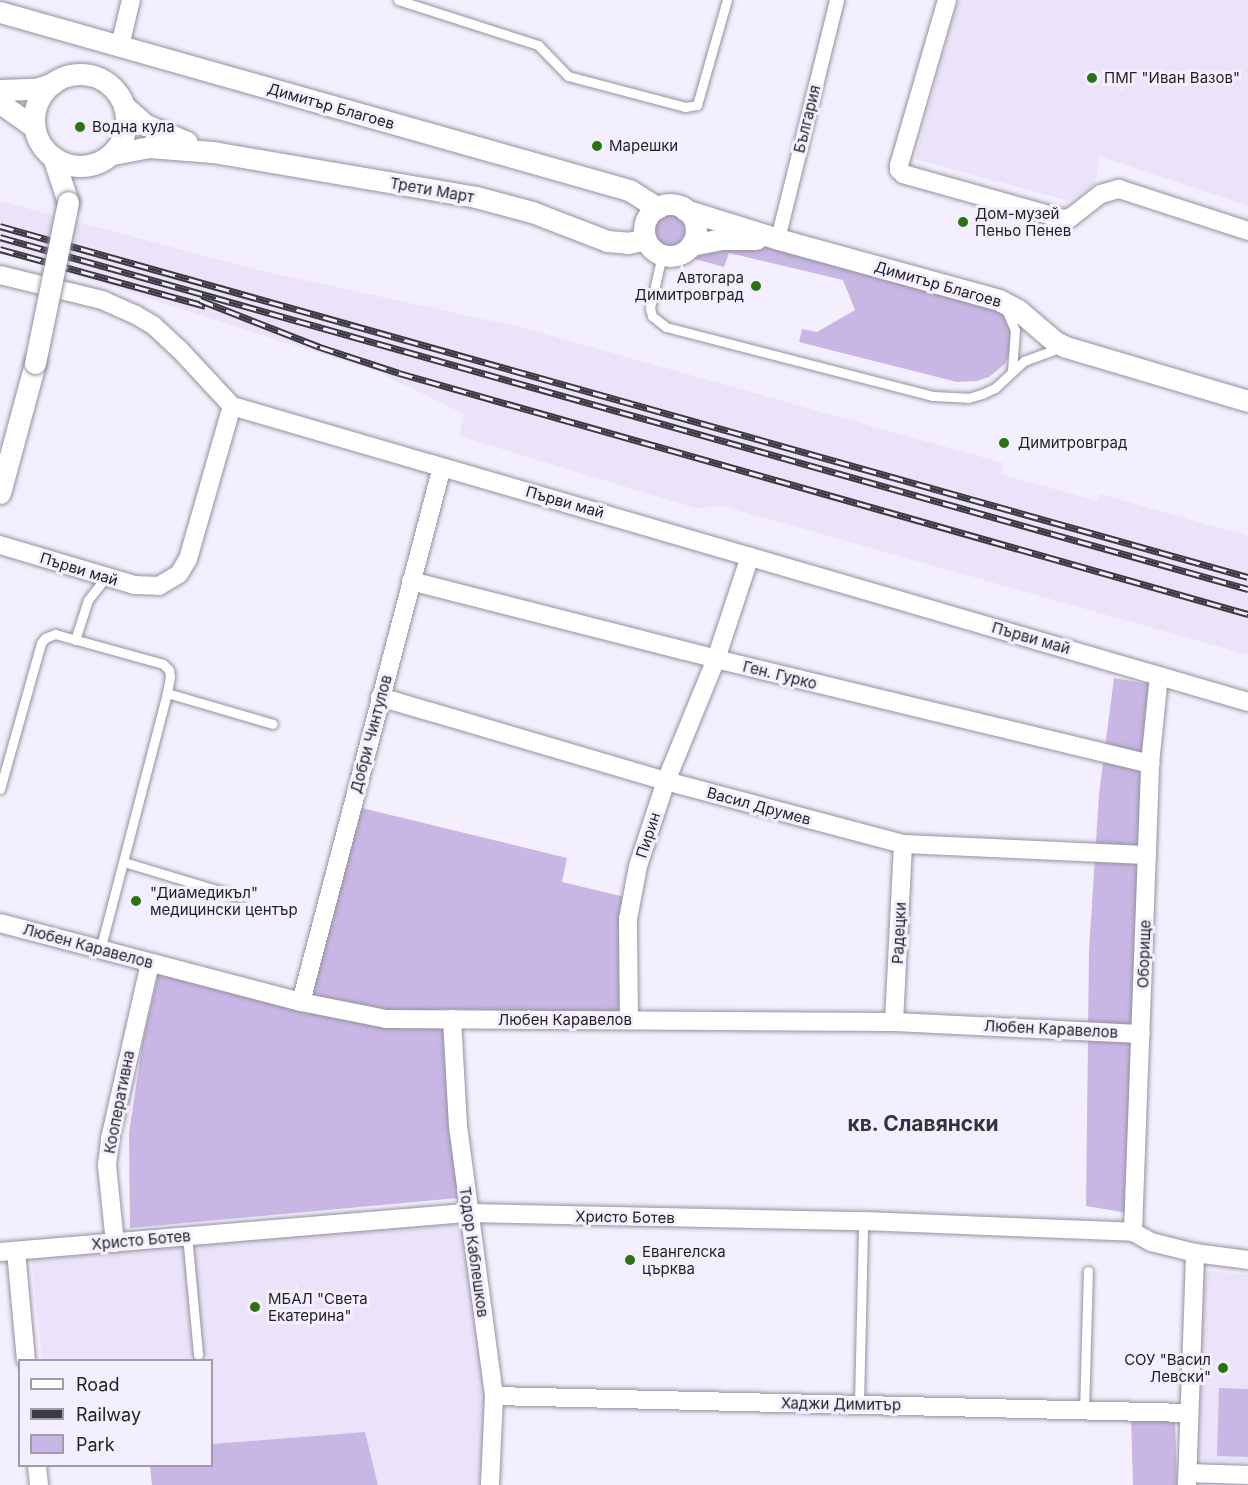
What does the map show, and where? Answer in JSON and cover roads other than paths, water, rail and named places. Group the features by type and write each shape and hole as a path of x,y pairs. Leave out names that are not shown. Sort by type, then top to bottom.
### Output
{"street":[{"path":"120,46 131,0"},
{"name":"България","path":"778,239 837,0"},
{"path":"947,0 899,165 903,174 1063,219 1070,218 1101,194 1119,189 1248,231"},
{"name":"Димитър Благоев","path":"0,12 629,190 658,208"},
{"path":"0,90 36,89 74,74 96,76 114,88 124,104 125,132 112,154 93,165 82,177 68,202 35,363 0,493"},
{"path":"57,81 38,102 34,127 41,144 53,157 68,202"},
{"path":"0,103 34,127"},
{"name":"Трети Март","path":"124,104 146,125 213,152"},
{"name":"Трети Март","path":"112,154 149,147 213,152 476,197 516,207 608,241 628,243 645,239"},
{"path":"53,157 75,166 93,165"},
{"path":"692,244 695,226 685,210 668,204 658,208 646,221 645,239 650,247 662,255 676,256 692,244 723,239 778,239"},
{"name":"Димитър Благоев","path":"685,210 778,239 999,300 1018,310 1054,341 1066,347 1248,401"},
{"path":"0,275 102,300 136,315 154,326 179,349 232,406"},
{"name":"Първи май","path":"0,545 134,585 159,586 179,574 188,559 232,406 1248,702"},
{"name":"Добри Чинтулов","path":"301,1002 442,466"},
{"name":"Пирин","path":"629,1020 628,919 638,866 666,781 716,659 750,556"},
{"name":"Ген. Гурко","path":"411,581 716,659 1150,764"},
{"name":"Оборище","path":"1133,1232 1150,764 1159,676"},
{"name":"Васил Друмев","path":"380,697 666,781 903,844 1147,855"},
{"name":"Радецки","path":"894,1022 903,844"},
{"name":"Любен Каравелов","path":"0,923 301,1002 386,1019 894,1022 1141,1034"},
{"name":"Кооперативна","path":"115,1243 108,1186 110,1139 150,963"},
{"name":"Тодор Каблешков","path":"452,1019 458,1126 494,1396 490,1485"},
{"name":"Христо Ботев","path":"8,1252 187,1235 468,1213 863,1221 1133,1232 1151,1242 1195,1253 1248,1260"},
{"path":"8,1252 26,1359"},
{"path":"1195,1253 1187,1479 1248,1475"},
{"name":"Хаджи Димитър","path":"494,1396 1188,1413"},
{"path":"37,1467 39,1485"}],"lane":[{"path":"398,0 538,45 568,76 691,107 697,105 727,0"},
{"path":"662,255 650,308 652,316 666,327 933,396 968,398 982,394 995,388 1012,371 1033,356 1066,347"},
{"path":"999,300 1007,310 1015,330 1012,371"},
{"path":"75,640 88,600 106,577"},
{"path":"0,789 41,643 45,638 55,634 163,664 170,677 167,693 100,950"},
{"path":"167,693 273,724"},
{"path":"124,862 240,897"},
{"path":"859,1404 863,1221"},
{"path":"187,1235 198,1354"},
{"path":"1084,1412 1088,1271"}],"railway":[{"path":"0,226 1248,577"},
{"path":"0,237 1248,589"},
{"path":"0,249 205,306"},
{"path":"200,300 320,347 399,373 1248,614"}],"place":[{"name":"ПМГ \"Иван Вазов\"","path":"1092,78"},
{"name":"Водна кула","path":"80,127"},
{"name":"Марешки","path":"597,146"},
{"name":"Дом-музей Пеньо Пенев","path":"963,222"},
{"name":"Автогара Димитровград","path":"756,286"},
{"name":"Димитровград","path":"1004,443"},
{"name":"\"Диамедикъл\" медицински център","path":"136,901"},
{"name":"Евангелска църква","path":"630,1260"},
{"name":"МБАЛ \"Света Екатерина\"","path":"255,1307"},
{"name":"СОУ \"Васил Левски\"","path":"1223,1368"}],"district":[{"name":"кв. Славянски","path":"923,1124"}]}
